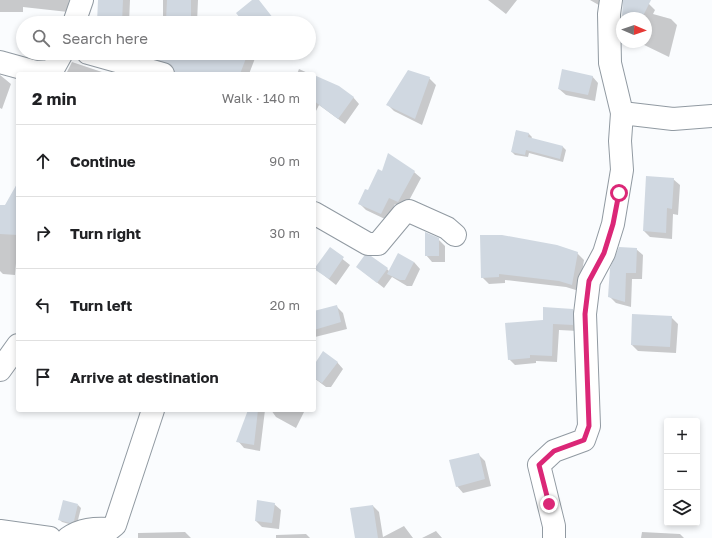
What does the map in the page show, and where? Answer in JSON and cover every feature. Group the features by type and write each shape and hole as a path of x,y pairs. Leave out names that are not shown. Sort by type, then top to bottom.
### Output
{"street":[{"path":"76,16 82,0"},
{"path":"554,538 554,526 539,465 554,451 584,440 589,426 585,314 589,281 604,253 613,224 622,170 620,141 622,113 610,63 609,14 611,0"},
{"path":"0,62 36,72 52,71 58,60"},
{"path":"113,60 156,72"},
{"path":"622,113 673,119 712,116"},
{"path":"316,214 368,244 378,244 404,214 409,211 447,228 455,235"},
{"path":"0,370 16,348"},
{"path":"68,538 76,533 94,528 110,529 114,525 152,412"},
{"path":"0,531 50,538"}],"building":[{"path":"98,0 123,0 122,16 97,16"},
{"path":"167,0 191,0 191,16 166,16"},
{"path":"252,0 259,0 272,16 238,16 236,13"},
{"path":"623,0 651,0 645,12 622,12"},
{"path":"158,60 245,60 241,72 174,72 172,65"},
{"path":"562,69 593,76 588,95 558,89"},
{"path":"408,70 430,77 415,119 386,105"},
{"path":"316,76 339,86 354,97 338,119 316,102"},
{"path":"516,130 529,133 528,137 563,146 560,159 526,150 525,155 511,152"},
{"path":"388,153 415,171 398,202 389,198 381,214 358,204 365,189 368,190 378,169 382,171"},
{"path":"646,176 674,178 672,209 667,208 666,233 643,231"},
{"path":"16,186 16,235 0,234 0,205 5,205"},
{"path":"425,232 439,238 439,256 425,256"},
{"path":"480,235 502,235 557,245 578,252 572,285 559,281 499,274 499,277 481,278"},
{"path":"330,247 344,257 329,279 316,270 316,266"},
{"path":"619,247 637,248 636,273 626,273 625,302 608,297 610,268"},
{"path":"398,253 414,262 405,280 400,280 387,274"},
{"path":"364,256 371,256 388,268 377,283 356,267"},
{"path":"337,305 341,322 316,329 316,310"},
{"path":"543,307 573,309 573,325 553,324 552,356 530,355 530,358 508,360 505,323 543,320"},
{"path":"632,314 672,316 670,347 631,345"},
{"path":"323,351 338,362 322,383 316,379 316,362"},
{"path":"247,412 258,412 254,445 236,442"},
{"path":"479,453 485,479 456,487 449,460"},
{"path":"63,500 78,504 74,521 70,523 58,520"},
{"path":"257,500 275,503 272,523 255,521"},
{"path":"373,505 378,538 355,538 350,508"}],"route":[{"path":"549,504 539,465 554,451 584,440 589,426 585,314 589,281 604,253 613,224 619,193"}]}
